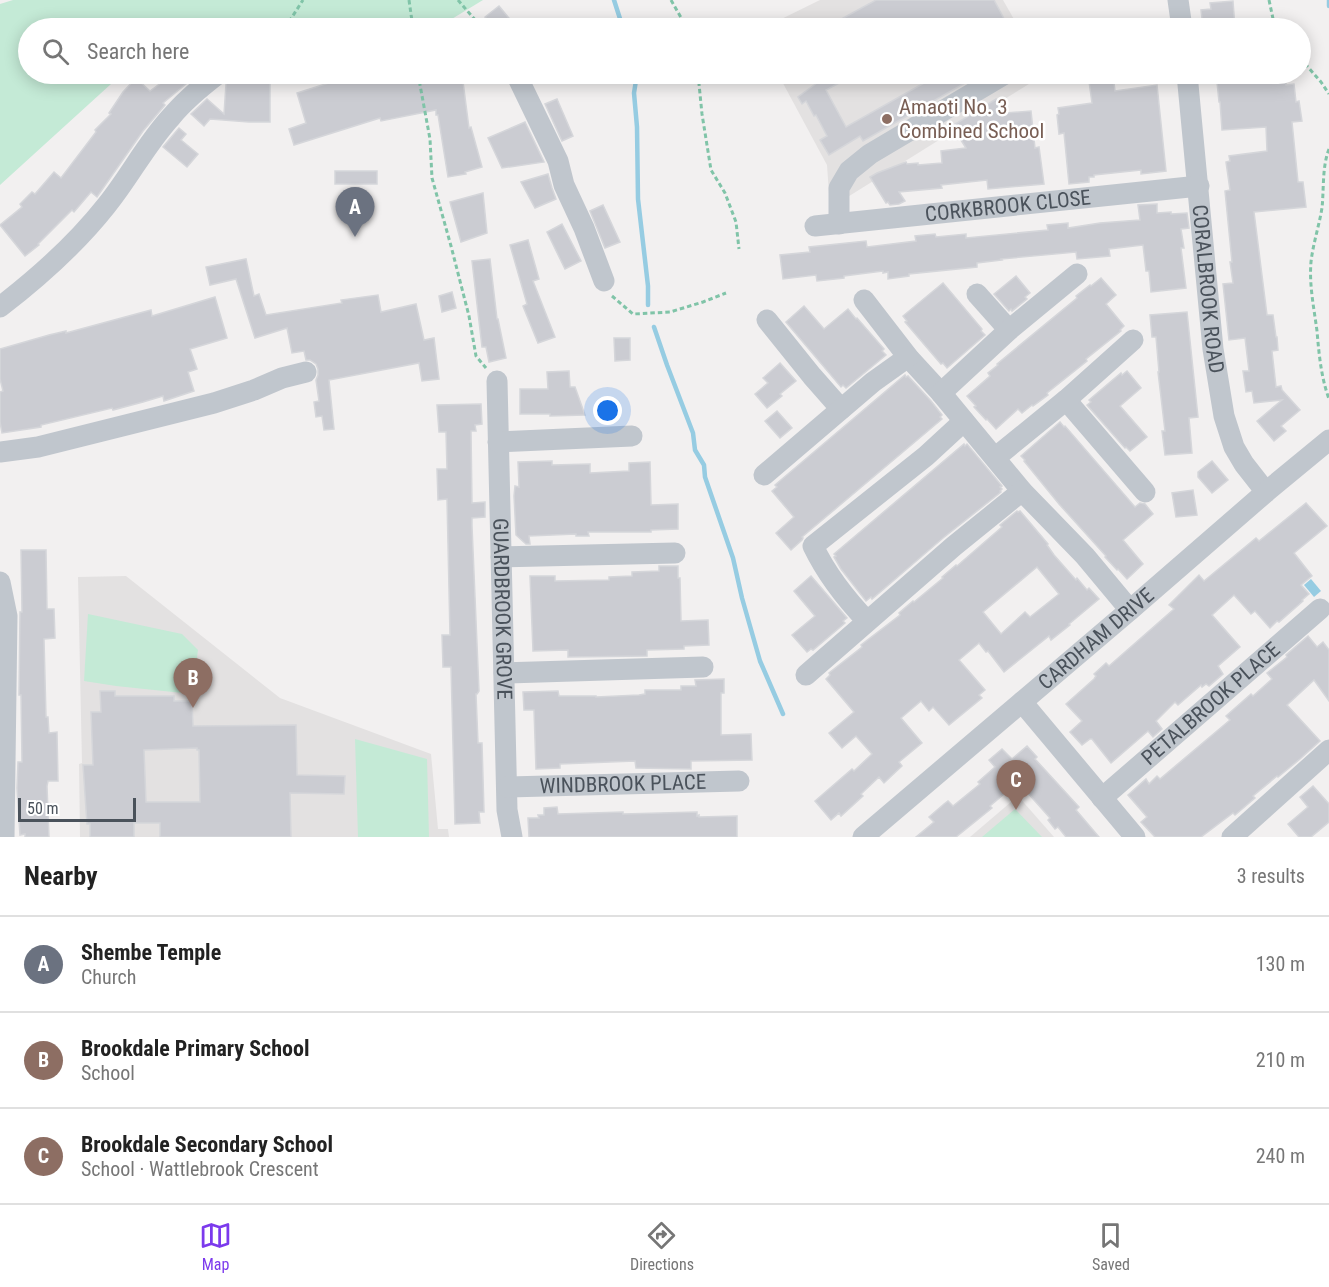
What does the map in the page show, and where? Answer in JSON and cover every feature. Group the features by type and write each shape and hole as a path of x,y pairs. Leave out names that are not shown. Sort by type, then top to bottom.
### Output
{"street":[{"path":"1178,0 1181,18"},
{"path":"0,307 81,236 108,204 170,117 205,84"},
{"path":"521,84 558,161 564,185 584,228 604,281"},
{"path":"839,224 840,188 849,171 870,154 988,84"},
{"name":"CORALBROOK ROAD","path":"1188,84 1213,349 1224,416 1234,447 1266,492"},
{"name":"CORKBROOK CLOSE","path":"815,226 1199,186"},
{"path":"941,393 1009,330 1077,274"},
{"path":"977,294 1009,330"},
{"path":"864,300 908,357 941,393 1022,491 1085,556 1130,610"},
{"path":"767,320 841,409"},
{"path":"996,458 1133,340"},
{"path":"764,475 873,382 908,357"},
{"path":"0,452 38,447 214,403 282,378 306,372"},
{"name":"GUARDBROOK GROVE","path":"497,381 507,810 512,837"},
{"path":"1066,400 1145,492"},
{"path":"867,621 835,585 813,546 926,456 964,421"},
{"path":"498,442 632,436"},
{"name":"CARDHAM DRIVE","path":"863,837 1329,440"},
{"path":"806,675 954,546 1022,491"},
{"path":"501,558 675,553"},
{"path":"0,582 7,616 3,827"},
{"name":"PETALBROOK PLACE","path":"1102,798 1320,609"},
{"path":"504,673 703,668"},
{"path":"1022,702 1135,837"},
{"path":"1232,837 1329,750"},
{"name":"WINDBROOK PLACE","path":"507,787 739,781"}],"path":[{"path":"291,18 303,0"},
{"path":"409,0 413,18"},
{"path":"458,0 473,18"},
{"path":"671,0 681,18"},
{"path":"1269,0 1273,18"},
{"path":"1311,71 1329,94"},
{"path":"420,84 430,139 432,177 469,316 476,356 497,381"},
{"path":"699,84 711,170 725,193 736,222 739,249"},
{"path":"1329,149 1325,159 1321,210 1311,262 1311,283 1324,387 1329,399"},
{"path":"604,281 613,297 633,314 670,312 726,293"}],"shaded area":[{"path":"820,0 1003,0 1013,18 783,18"},
{"name":"Amaoti No. 3 Combined School","path":"783,84 1029,84 830,208 827,165"},
{"path":"126,576 280,698 431,754 438,829 448,829 449,837 80,837 79,764 82,763 78,577"},
{"path":"1018,796 1054,837 970,837"}],"green space":[{"path":"13,0 483,0 453,18 18,18 18,84 111,84 0,185 0,4"},
{"path":"88,614 182,634 198,650 192,694 84,681"},
{"path":"355,739 427,759 429,837 358,837"},
{"path":"1015,809 1042,837 982,837"}],"water":[{"path":"1311,579 1321,591 1314,597 1304,585"}],"building":[{"path":"876,0 994,0 1004,18 843,18"},
{"path":"1233,1 1234,18 1202,18 1201,10 1211,9 1210,3"},
{"path":"499,6 509,18 486,18"},
{"path":"130,84 142,84 150,91 159,84 186,84 163,103 165,105 143,131 97,197 91,192 74,212 72,210 39,245 25,256 0,225 22,207 20,204 32,192 35,194 54,172 61,178 96,132 95,130 111,114 109,113"},
{"path":"226,84 270,84 270,122 210,119 204,126 191,114 207,99 224,114"},
{"path":"325,84 463,84 469,128 471,127 482,167 465,172 466,174 448,177 436,110 381,121 380,118 294,145 289,129 306,123 297,93"},
{"path":"816,84 837,84 826,90 846,127 922,84 963,84 863,141 860,136 829,155 820,140 827,136 816,115 814,116 806,101 802,104 798,97"},
{"path":"1089,84 1114,84 1115,91 1157,85 1166,171 1141,174 1141,170 1094,175 1094,177 1089,177 1089,182 1069,184 1064,133 1059,134 1058,108 1092,103"},
{"path":"1217,84 1294,84 1296,102 1299,101 1302,121 1292,122 1298,182 1303,182 1306,207 1254,212 1267,315 1273,315 1277,337 1278,350 1272,351 1276,387 1281,386 1300,410 1281,426 1286,431 1274,441 1257,421 1282,400 1254,403 1252,391 1246,392 1243,371 1249,371 1245,338 1229,340 1223,284 1233,283 1225,191 1230,190 1226,162 1230,161 1229,156 1267,151 1266,127 1222,130"},
{"path":"557,99 573,136 562,141 545,104"},
{"path":"996,99 1005,113 1031,111 1035,148 1039,147 1044,184 988,189 987,180 941,185 942,188 899,192 905,201 890,205 886,203 870,177 906,162 907,164 918,163 918,165 942,163 941,151 966,148 952,126"},
{"path":"525,122 544,162 502,168 488,138"},
{"path":"179,128 186,134 181,140 198,154 187,167 163,147"},
{"path":"335,171 377,171 377,184 335,184"},
{"path":"548,174 556,199 535,208 521,182"},
{"path":"483,193 487,233 461,242 450,202"},
{"path":"1157,204 1157,213 1187,213 1189,228 1181,229 1186,288 1151,292 1143,245 1109,249 1110,256 1077,259 1076,252 1001,259 977,263 977,267 909,274 909,276 888,279 888,272 883,273 883,271 817,281 816,275 783,279 780,255 810,252 809,247 866,241 867,247 916,241 915,236 935,234 936,237 966,234 966,238 1048,230 1047,225 1068,223 1068,228 1140,220 1138,205"},
{"path":"603,205 620,242 605,248 590,211"},
{"path":"562,224 581,261 565,269 547,232"},
{"path":"528,240 539,279 533,281 555,337 538,343 523,306 527,304 510,245"},
{"path":"246,259 254,296 259,294 266,315 378,295 381,312 416,304 424,340 434,338 439,379 422,381 419,363 329,380 334,429 324,430 322,416 316,417 314,402 319,401 316,364 306,360 304,351 292,353 287,328 255,338 236,279 210,285 206,267"},
{"path":"490,259 497,319 506,358 489,362 486,347 482,347 472,261"},
{"path":"1016,276 1030,293 1025,297 1027,299 1009,311 994,294"},
{"path":"1101,278 1116,295 1106,304 1124,326 1121,331 1047,393 1048,395 1022,413 1018,409 996,429 974,407 976,406 967,396 990,376 988,373 997,364 1077,298 1076,296"},
{"path":"943,283 985,335 947,368 905,322 907,321 903,316"},
{"path":"452,292 456,308 442,312 439,296"},
{"path":"215,297 227,338 190,349 197,369 188,372 194,391 164,401 163,396 113,410 112,408 41,425 41,427 2,433 0,392 3,391 0,379 0,349 151,310 152,316"},
{"path":"804,306 824,329 848,309 884,349 882,351 886,355 846,388 843,385 841,387 786,322"},
{"path":"1187,312 1198,417 1189,418 1192,453 1165,455 1162,431 1165,431 1156,337 1152,337 1150,315"},
{"path":"614,338 630,338 630,360 615,361"},
{"path":"780,363 796,381 767,408 755,394 768,383 763,378"},
{"path":"569,371 570,387 575,387 585,415 520,414 520,389 548,389 547,372"},
{"path":"1127,371 1141,388 1120,406 1147,437 1130,451 1087,405 1091,402 1089,400 1121,373 1122,375"},
{"path":"905,375 931,401 942,415 940,417 942,419 802,537 802,540 791,550 776,533 794,517 772,491 777,487 775,485"},
{"path":"481,404 482,424 475,425 476,431 471,431 472,503 485,502 485,517 472,518 479,691 476,694 478,743 482,743 484,812 479,812 480,823 455,824 451,667 443,667 442,635 450,635 447,499 438,500 437,469 447,469 446,432 439,432 437,405"},
{"path":"777,411 792,428 780,438 765,421"},
{"path":"1060,422 1135,507 1140,503 1145,504 1153,514 1123,540 1143,564 1127,579 1059,504 1021,456"},
{"path":"964,444 965,446 967,444 1002,486 1000,487 1001,492 872,599 871,597 866,601 841,569 834,554"},
{"path":"552,461 552,465 590,464 590,473 629,471 629,463 650,462 651,505 678,504 678,529 651,530 651,532 588,532 589,536 576,536 576,534 529,536 530,544 526,544 516,535 514,496 515,486 519,487 518,462"},
{"path":"1212,461 1228,480 1212,493 1198,477 1198,472"},
{"path":"1193,490 1197,515 1176,517 1172,493"},
{"path":"1306,503 1327,526 1294,553 1312,576 1301,585 1309,594 1303,601 1270,628 1255,611 1251,614 1234,595 1212,615 1240,647 1218,666 1223,674 1209,686 1206,684 1202,687 1201,685 1178,705 1175,702 1156,721 1162,729 1153,737 1148,731 1111,763 1092,739 1082,745 1070,732 1082,721 1066,704 1094,679 1096,676 1094,674 1106,663 1109,666 1174,609 1169,605 1199,575 1204,581 1256,538 1259,541"},
{"path":"1020,511 1076,580 1077,578 1099,599 1051,640 1049,636 1004,672 979,643 959,660 985,690 979,695 982,698 949,725 933,707 929,711 921,701 901,718 922,743 899,762 902,766 884,783 879,777 841,816 839,813 831,820 815,801 872,754 856,736 842,748 829,733 854,712 826,679 829,673 957,566 1002,527 1000,525","holes":["1037,567 1059,594 1030,617 1025,612 1001,634 983,612"]},
{"path":"21,550 46,550 47,609 54,609 55,638 44,639 46,717 48,717 49,733 57,732 58,781 48,781 47,786 49,837 20,835 17,788 18,762 22,762 21,695 19,695 20,612 22,612"},
{"path":"659,566 678,566 681,621 708,620 709,645 684,646 684,649 647,650 647,656 568,657 568,650 533,651 530,576 555,576 555,581 609,580 609,577 632,576 632,572 659,571"},
{"path":"811,576 847,618 843,621 845,623 813,650 807,652 792,635 815,616 794,591"},
{"path":"1308,636 1317,647 1323,642 1329,650 1329,701 1314,680 1287,705 1320,741 1253,796 1255,798 1235,815 1233,813 1201,837 1155,837 1141,822 1147,817 1128,795 1146,779 1149,784 1157,776 1160,779 1230,720 1226,716 1272,679 1267,673"},
{"path":"724,679 724,693 721,693 721,735 751,734 752,760 691,761 691,769 636,768 635,761 560,764 560,768 536,769 534,710 524,710 523,692 558,691 559,696 596,697 639,695 645,694 645,690 681,690 681,686 696,686 695,680"},
{"path":"100,691 115,691 115,696 174,696 174,701 192,701 193,726 296,725 297,775 345,776 344,794 290,793 291,837 160,837 160,823 134,823 134,837 90,837 83,765 93,765 91,712 101,712","holes":["197,748 199,750 200,802 146,802 144,750"]},
{"path":"1027,746 1037,757 1035,759 1079,807 1076,810 1099,837 1066,837 1058,827 1055,829 1048,820 1050,818 1018,782 990,806 992,808 956,837 916,837 934,822 929,817 944,804 948,801 953,806 980,784 978,782 995,767 989,760 1002,749 1012,759"},
{"path":"1313,786 1329,804 1329,822 1311,837 1299,837 1288,824 1308,807 1300,797"},
{"path":"557,807 558,814 697,812 699,817 737,816 737,837 529,837 528,818 539,818 538,815 544,815 544,808"}],"waterway":[{"path":"614,0 620,18"},
{"path":"1329,0 1329,6"},
{"path":"635,84 638,199 648,305"},
{"path":"654,327 693,433 695,450 704,465 705,477 733,558 760,661 783,714"}],"place":[{"name":"Amaoti No. 3 Combined School","path":"887,119"},
{"name":"Shembe Temple","path":"355,237"},
{"name":"Brookdale Primary School","path":"193,708"},
{"name":"Brookdale Secondary School","path":"1016,810"}]}
